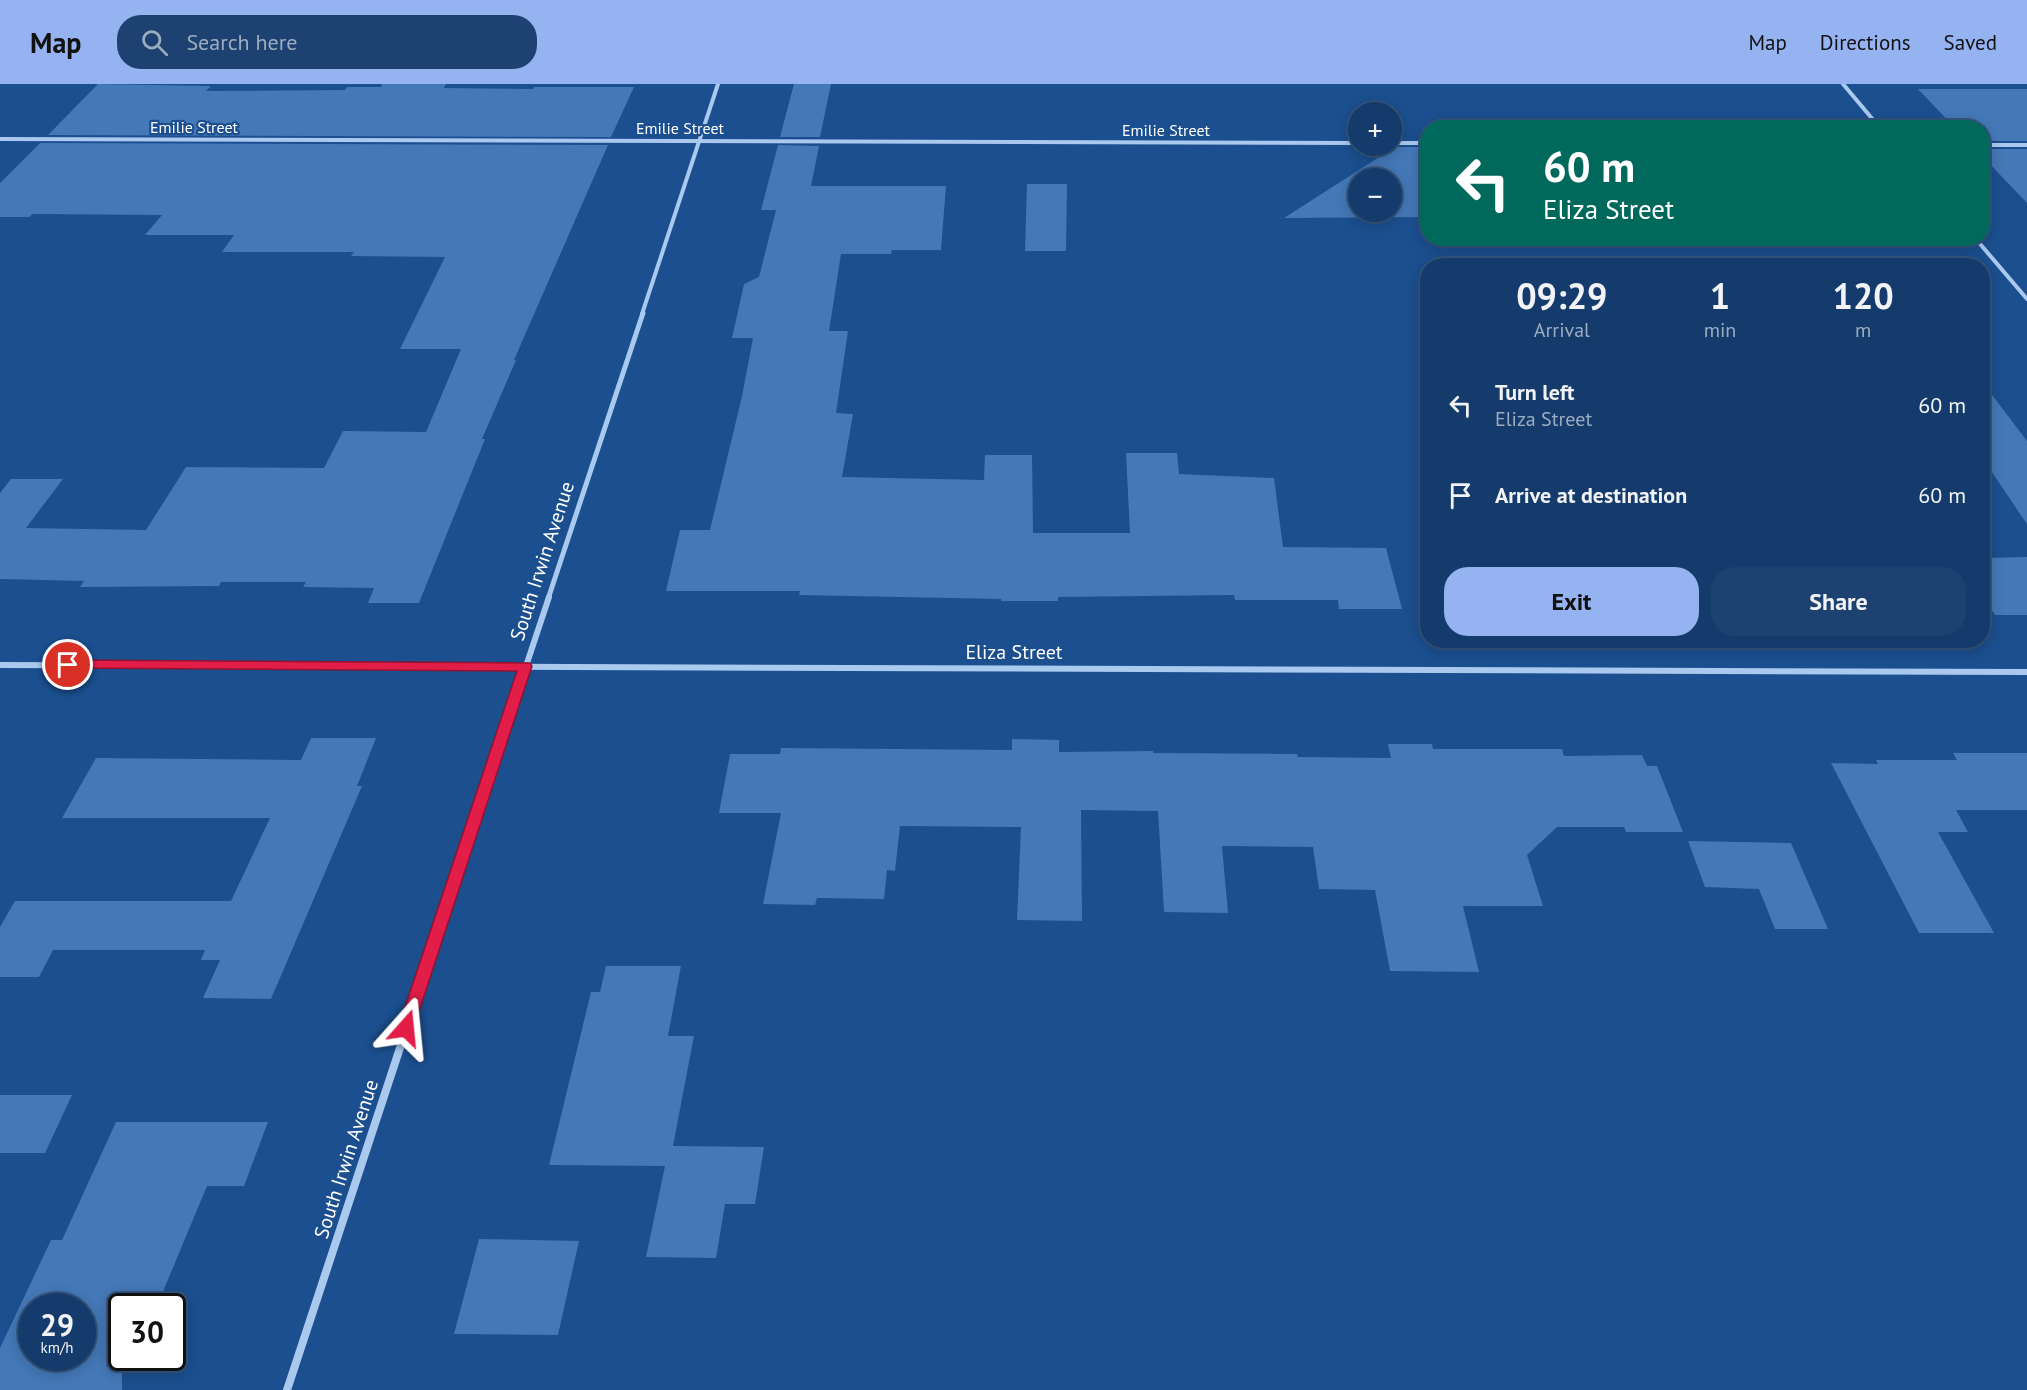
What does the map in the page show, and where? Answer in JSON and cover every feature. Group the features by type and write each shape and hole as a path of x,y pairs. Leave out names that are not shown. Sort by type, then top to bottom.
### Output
{"street":[{"name":"South Irwin Avenue","path":"287,1390 718,84"},
{"path":"1843,84 1873,120"},
{"name":"Emilie Street","path":"0,139 1348,143"},
{"path":"1402,143 1420,143"},
{"path":"1990,145 2027,145"},
{"path":"1982,246 2027,299"},
{"name":"Eliza Street","path":"0,665 2027,672"}],"building":[{"path":"98,84 211,86 206,91 345,90 347,87 381,87 382,84 446,84 444,88 634,87 611,137 48,135"},
{"path":"794,84 831,84 820,137 780,137"},
{"path":"1918,89 2027,89 2027,141 1990,141 1990,120 1947,120"},
{"path":"40,143 608,145 514,360 516,360 482,439 485,439 419,603 368,603 374,588 303,587 306,582 221,582 219,586 80,587 84,581 0,579 0,493 11,479 63,479 26,528 146,530 186,467 324,468 343,431 426,432 461,349 400,349 445,257 351,256 354,252 222,252 234,235 145,235 162,215 32,214 30,217 0,217 0,183"},
{"path":"778,145 819,146 811,186 946,186 941,250 892,250 891,254 841,254 829,331 848,331 836,413 853,414 842,477 984,480 985,455 1032,455 1033,533 1130,533 1126,453 1177,453 1179,474 1274,478 1283,547 1386,548 1402,609 1339,609 1338,600 1235,600 1234,595 1058,597 1058,601 1001,601 1001,599 799,595 800,591 666,591 680,530 710,530 742,396 753,338 732,338 744,284 759,277 776,210 761,210"},
{"path":"1402,147 1420,147 1420,217 1402,217 1402,168 1362,168 1381,156 1402,156"},
{"path":"1990,149 2027,149 2027,203 1990,164"},
{"path":"1348,177 1348,218 1284,218"},
{"path":"1027,184 1067,184 1066,251 1025,251"},
{"path":"1990,392 2027,441 2027,524 1990,469"},
{"path":"2027,557 2027,615 1995,615 1990,608 1990,558"},
{"path":"311,738 376,738 357,786 362,786 271,999 203,998 220,960 201,960 205,950 53,950 39,977 0,977 0,927 15,901 231,901 270,818 62,818 96,758 301,760"},
{"path":"1012,739 1059,740 1059,752 1153,751 1153,753 1297,754 1298,757 1391,758 1388,744 1432,744 1433,749 1562,749 1564,756 1642,755 1647,766 1657,766 1683,832 1626,832 1624,827 1557,827 1527,855 1543,906 1463,906 1479,972 1390,971 1375,890 1319,889 1313,847 1222,846 1228,913 1164,912 1158,811 1081,810 1082,921 1017,920 1021,827 900,826 895,871 887,870 884,899 817,898 815,905 763,904 781,813 719,813 730,754 780,754 781,748 1012,750"},
{"path":"1953,753 2027,753 2027,810 1956,810 1968,832 1938,832 1994,933 1919,933 1831,763 1878,764 1876,760 1957,760"},
{"path":"1688,841 1791,843 1828,929 1775,929 1759,889 1705,887"},
{"path":"606,966 681,966 668,1036 694,1036 673,1146 764,1147 755,1204 725,1204 716,1258 646,1257 665,1166 549,1165 591,992 600,992"},
{"path":"0,1095 72,1095 45,1153 0,1153"},
{"path":"116,1122 268,1122 244,1186 207,1186 162,1293 108,1293 108,1371 122,1371 122,1390 0,1390 0,1348 18,1310 18,1371 96,1371 96,1293 26,1293 51,1240 62,1240"},
{"path":"479,1239 579,1241 558,1335 454,1334"}],"route":[{"path":"68,665 525,666 406,1028"}]}
